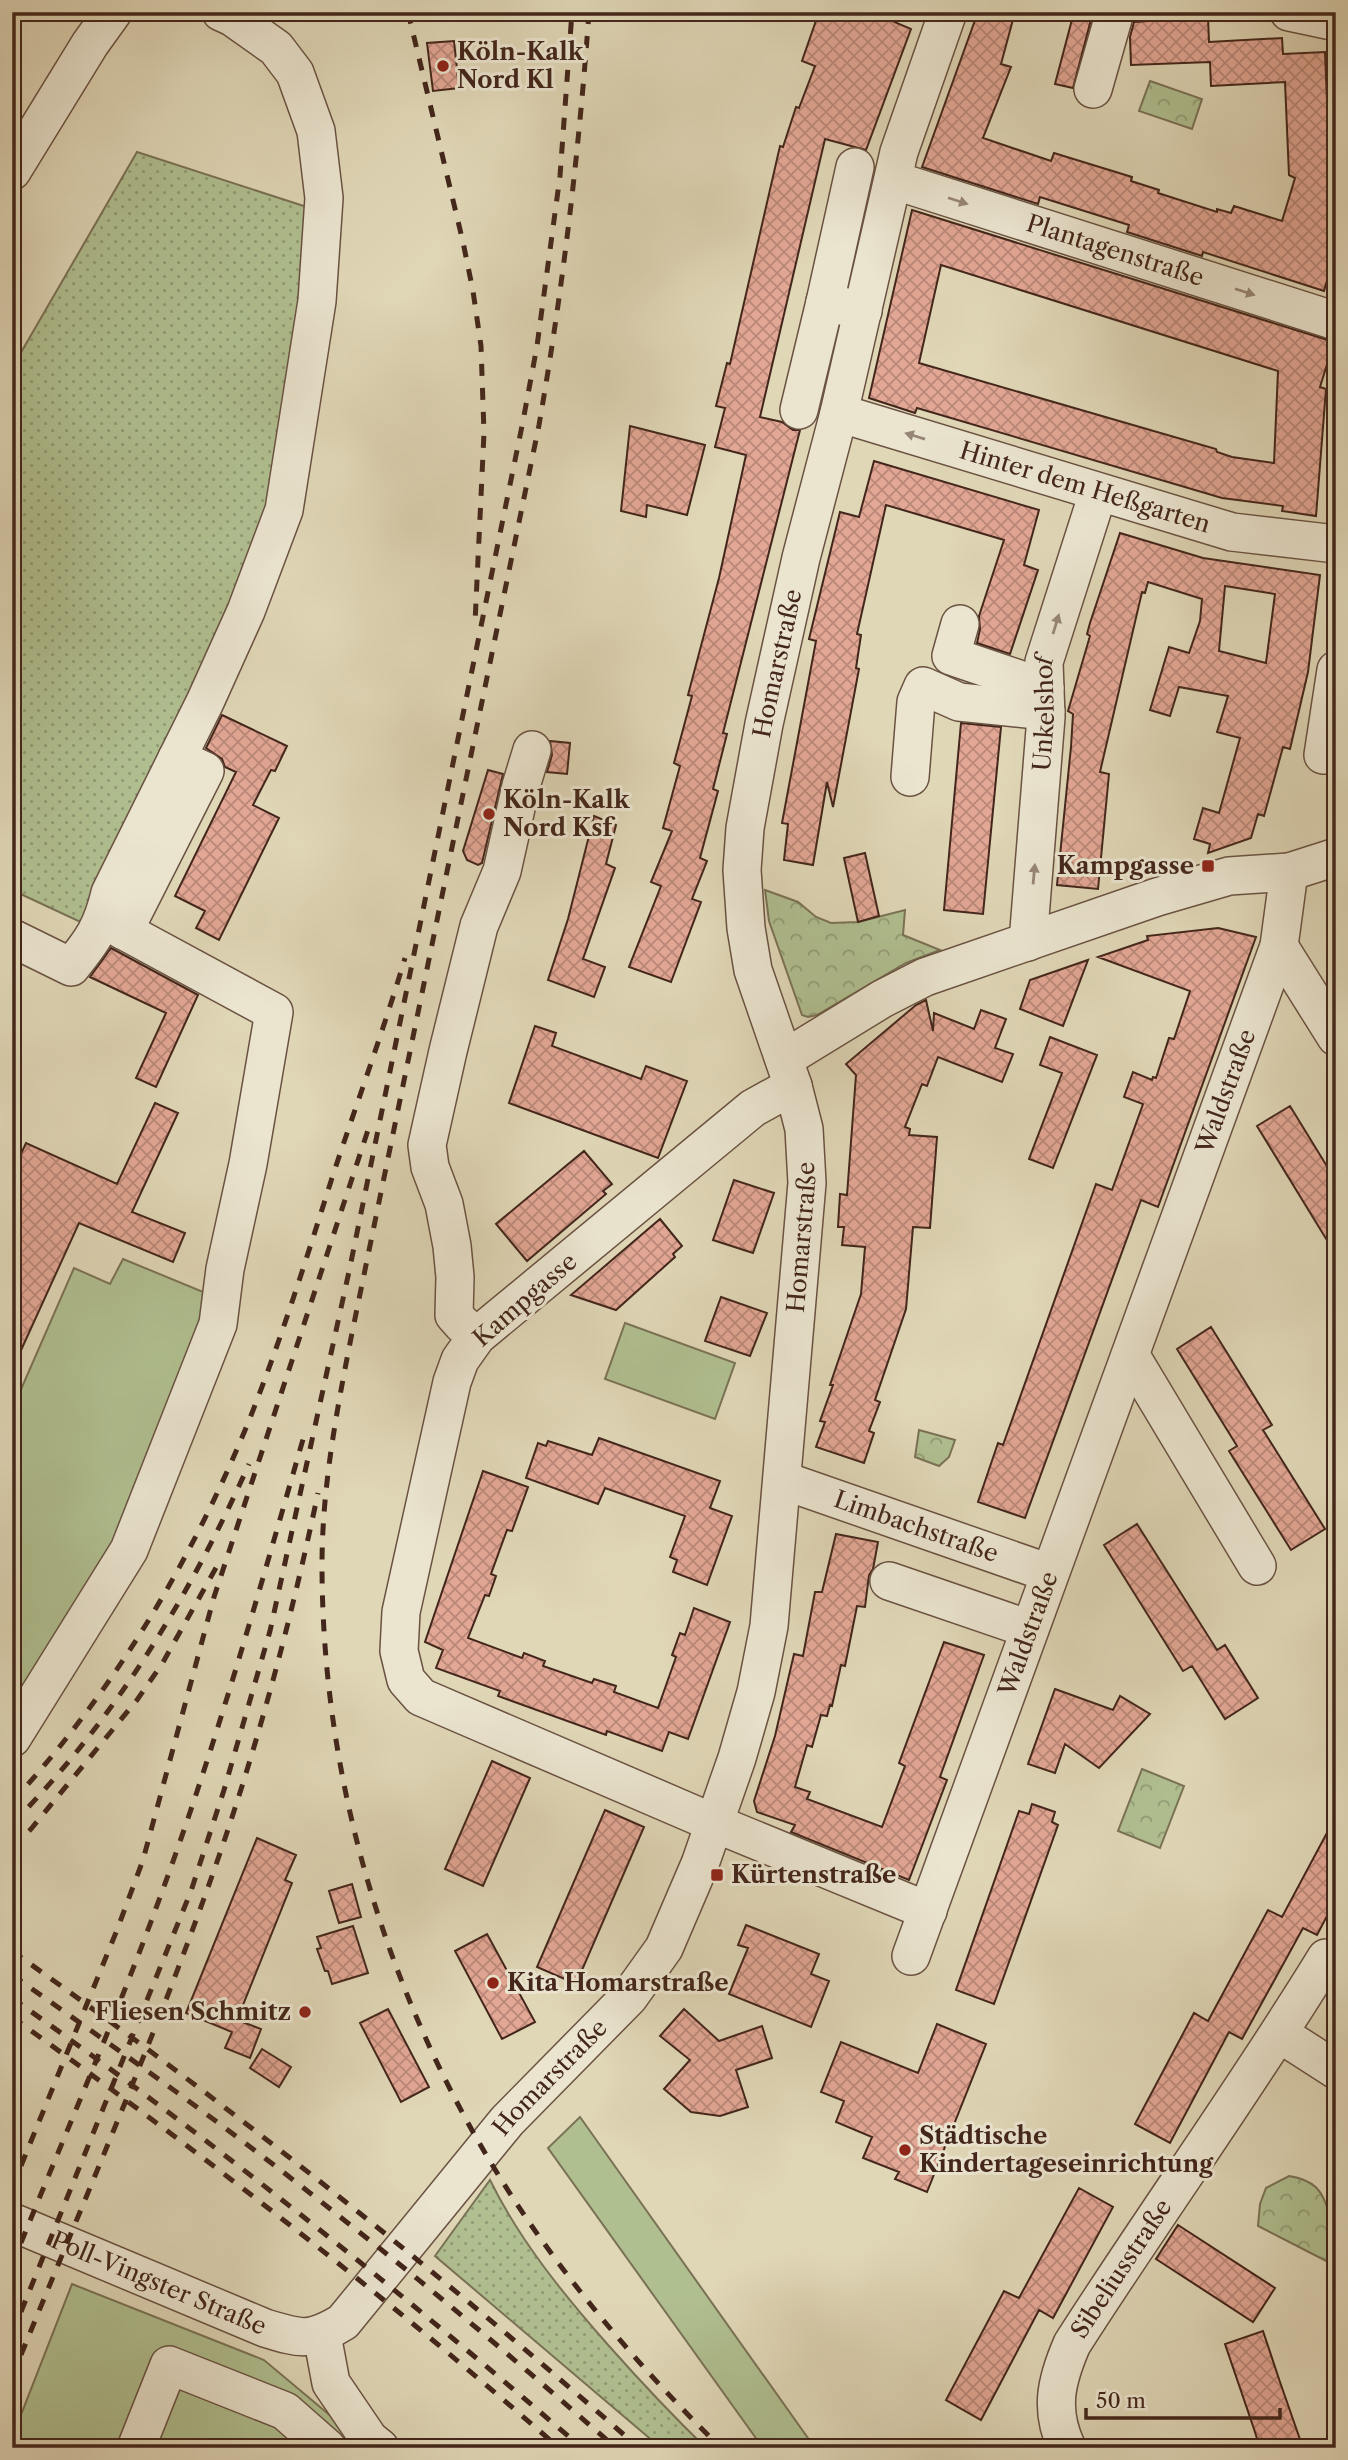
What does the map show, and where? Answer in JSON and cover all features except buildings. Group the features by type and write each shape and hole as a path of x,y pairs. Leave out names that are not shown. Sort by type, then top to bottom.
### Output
{"street":[{"path":"12,171 90,44 113,12"},
{"path":"114,925 110,893 246,611 284,510 317,301 324,198 316,131 295,73 276,48 221,12"},
{"name":"Homarstraße","path":"315,2337 343,2322 507,2121 629,1997 664,1948 700,1864 745,1731 768,1634 807,1183 804,1129 788,1072 753,971 744,893 745,828 764,724 800,558 839,413 898,152 948,12"},
{"path":"1093,89 1115,12"},
{"path":"1289,12 1336,22"},
{"path":"799,410 855,167"},
{"name":"Plantagenstraße","path":"893,180 1336,321"},
{"path":"825,302 863,311"},
{"name":"Hinter dem Heßgarten","path":"839,413 1232,532 1336,544"},
{"name":"Unkelshof","path":"1028,942 1046,700 1044,662 1098,493"},
{"path":"960,624 951,656 1046,700"},
{"path":"1322,755 1336,670"},
{"path":"910,777 916,702 923,686 959,702 1046,700"},
{"path":"477,1336 454,1315 452,1245 444,1203 430,1167 427,1146 479,926 502,871 532,750"},
{"name":"Kampgasse","path":"714,1823 421,1697 406,1680 399,1650 401,1612 452,1382 460,1360 477,1336 753,1108 788,1072 902,988 925,977 1157,897 1229,876 1289,872 1336,857"},
{"name":"Waldstraße","path":"911,1956 1279,946 1289,872"},
{"path":"12,938 71,967 88,947 114,925"},
{"path":"12,1738 129,1550 218,1324 225,1269 248,1164 274,1012 114,925"},
{"path":"1279,946 1336,1037"},
{"path":"1131,1356 1256,1566"},
{"name":"Limbachstraße","path":"782,1480 1049,1573"},
{"path":"889,1581 1029,1629"},
{"path":"714,1823 928,1911"},
{"name":"Sibeliusstraße","path":"1067,2448 1058,2426 1056,2405 1059,2373 1072,2344 1176,2185 1280,2034 1326,1958"},
{"path":"1280,2034 1336,2070"},
{"name":"Poll-Vingster Straße","path":"12,2222 265,2328 290,2336 315,2337"},
{"path":"285,2411 313,2392 315,2337"},
{"path":"315,2337 331,2383 369,2439 380,2448"},
{"path":"136,2448 169,2365 285,2411 324,2446"}],"green space":[{"path":"1150,81 1202,99 1192,129 1139,111"},
{"path":"137,152 313,209 265,536 89,926 12,890 12,368"},
{"path":"765,890 798,902 816,917 831,923 858,922 905,910 903,935 940,950 906,963 817,1015 802,1015 769,921"},
{"path":"123,1259 213,1296 119,1544 12,1714 12,1410 74,1268 110,1284"},
{"path":"625,1323 735,1363 715,1419 605,1379"},
{"path":"919,1430 955,1440 949,1457 939,1466 915,1457"},
{"path":"1142,1769 1184,1786 1160,1848 1118,1831"},
{"path":"580,2117 815,2448 763,2448 548,2148"},
{"path":"1289,2176 1305,2180 1316,2187 1324,2198 1329,2214 1336,2215 1336,2266 1258,2226 1260,2204 1266,2188"},
{"path":"490,2180 515,2225 559,2287 632,2372 706,2448 661,2448 435,2256"},
{"path":"72,2284 264,2360 369,2448 12,2448 12,2438"}],"railway":[{"path":"408,12 463,242 481,346 484,433 475,623"},
{"path":"12,2334 191,1891 224,1790 270,1631 350,1267 537,346 560,176 572,12"},
{"path":"589,12 569,219 539,425 336,1419 323,1536 326,1658 338,1749 357,1840 383,1929 416,2016 456,2100 502,2181 573,2282 634,2356 721,2448"},
{"path":"12,1802 84,1716 147,1623 226,1475 282,1332 405,958"},
{"path":"12,2188 143,1860 214,1597 369,1127"},
{"path":"12,2265 124,1992 180,1842 237,1666 306,1429"},
{"path":"12,1824 84,1743 147,1655 201,1561 249,1464"},
{"path":"12,2377 145,2053 219,1856 274,1676 318,1493"},
{"path":"12,1848 31,1829 137,1700 162,1664 217,1566"},
{"path":"12,1951 174,2069 332,2191 564,2382 639,2448"},
{"path":"12,1975 304,2188 447,2304 616,2448"},
{"path":"12,1998 159,2105 303,2216 582,2448"},
{"path":"12,2017 291,2226 427,2335 559,2448"}],"place":[{"name":"Köln-Kalk Nord Kl","path":"443,66"},
{"name":"Köln-Kalk Nord Ksf","path":"489,814"},
{"name":"Kampgasse","path":"1208,866"},
{"name":"Kürtenstraße","path":"717,1875"},
{"name":"Kita Homarstraße","path":"493,1983"},
{"name":"Fliesen Schmitz","path":"305,2012"},
{"name":"Städtische Kindertageseinrichtung","path":"905,2150"}]}
